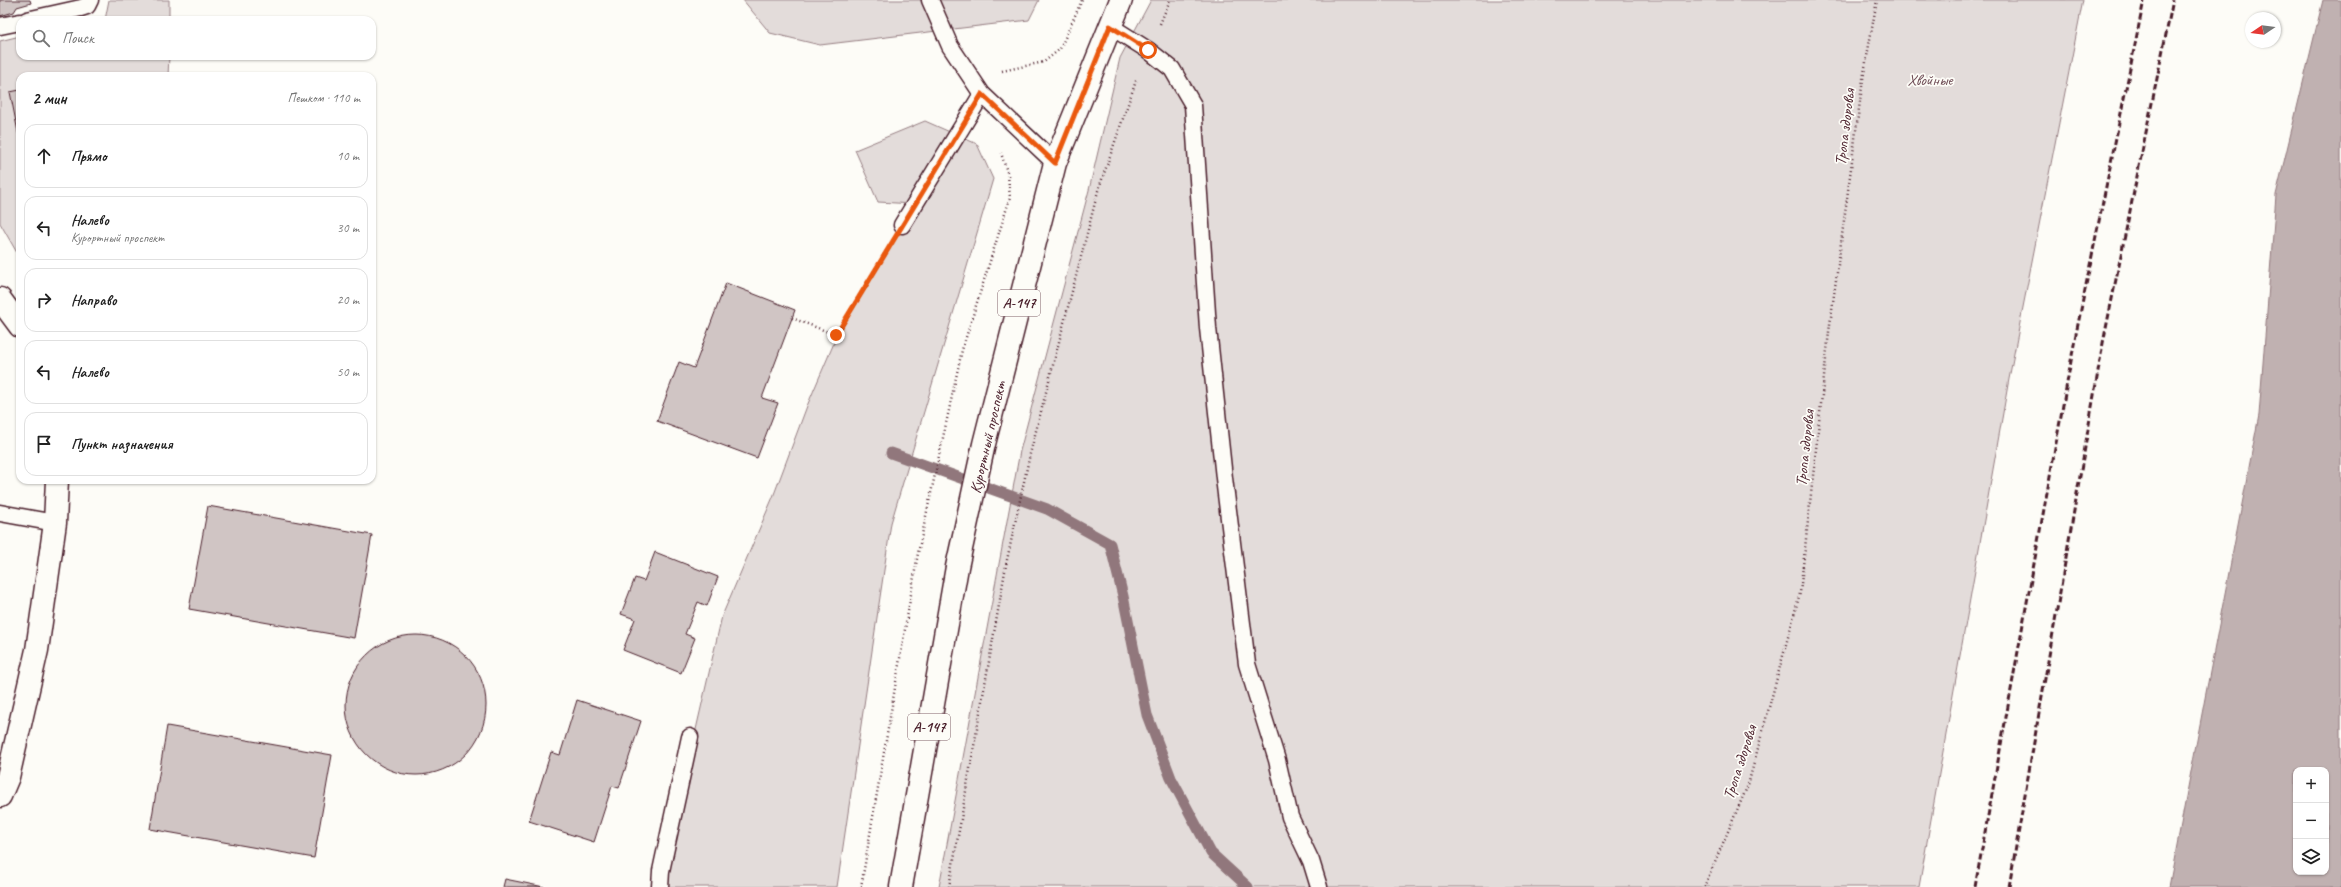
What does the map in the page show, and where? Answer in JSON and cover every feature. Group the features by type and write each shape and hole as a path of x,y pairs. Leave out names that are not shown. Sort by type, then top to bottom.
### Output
{"main road":[{"name":"Курортный проспект","path":"901,887 957,567 984,444 1055,163 1121,0"},
{"path":"0,299 16,321"},
{"path":"0,796 8,777 37,650 55,522 57,484"}],"lane":[{"path":"45,16 87,6 90,0"},
{"path":"930,0 950,46 984,96 1055,163"},
{"path":"0,26 16,23"},
{"path":"1110,26 1148,50 1172,69 1193,105 1208,328 1224,478 1247,664 1277,760 1290,817 1311,861 1319,887"},
{"path":"902,225 984,96"},
{"path":"0,512 55,522"},
{"path":"660,887 661,871 690,737"}],"path":[{"path":"984,96 998,74 1002,71 1044,62 1060,49 1082,0"},
{"path":"949,887 1007,560 1030,454 1098,191 1126,102 1170,0"},
{"name":"Тропа здоровья","path":"1704,887 1748,784 1800,593 1830,324 1862,79 1877,0"},
{"path":"861,887 918,553 962,350 1010,198 1008,175 1001,152"},
{"path":"792,318 836,335 902,225"}],"green space":[{"path":"109,0 169,0 169,16 106,16"},
{"path":"743,0 1039,0 1029,20 820,45 770,33"},
{"name":"Хвойные","path":"1151,0 2083,0 2009,379 1919,887 939,887 1020,451 1089,190 1120,58"},
{"path":"16,37 16,60 169,60 168,72 16,72 16,251 0,223 0,41"},
{"path":"925,121 977,144 993,179 891,523 837,887 660,887 722,616 773,497 807,406 837,336 904,225 914,204 878,202 855,150"}],"shaded area":[{"path":"2323,0 2341,0 2341,887 2169,887 2259,415 2276,195"}],"building":[{"path":"0,0 30,0 31,3 17,7 14,12 0,16"},
{"path":"16,91 16,122 10,92"},
{"path":"726,283 795,310 762,398 778,403 757,458 657,421 679,362 694,368"},
{"path":"208,506 372,535 354,638 189,609"},
{"path":"655,552 718,577 707,606 698,602 685,634 695,638 681,673 623,650 635,619 621,614 635,578 644,581"},
{"path":"423,635 443,640 466,655 481,678 485,691 485,719 481,732 466,755 443,770 430,774 409,775 389,770 366,755 351,732 347,719 346,698 351,678 366,655 389,640 402,636"},
{"path":"577,700 641,721 619,788 612,786 594,842 529,821 551,752 560,755"},
{"path":"167,726 332,755 314,858 150,829"},
{"path":"505,879 544,887 503,887"}],"waterway":[{"path":"891,453 1047,509 1110,544 1123,596 1147,715 1171,778 1211,853 1248,887"}],"railway":[{"path":"1975,887 2075,339 2144,0"},
{"path":"2009,887 2103,343 2173,0"}],"route":[{"path":"836,335 982,94 1055,163 1110,26 1148,50"}]}
